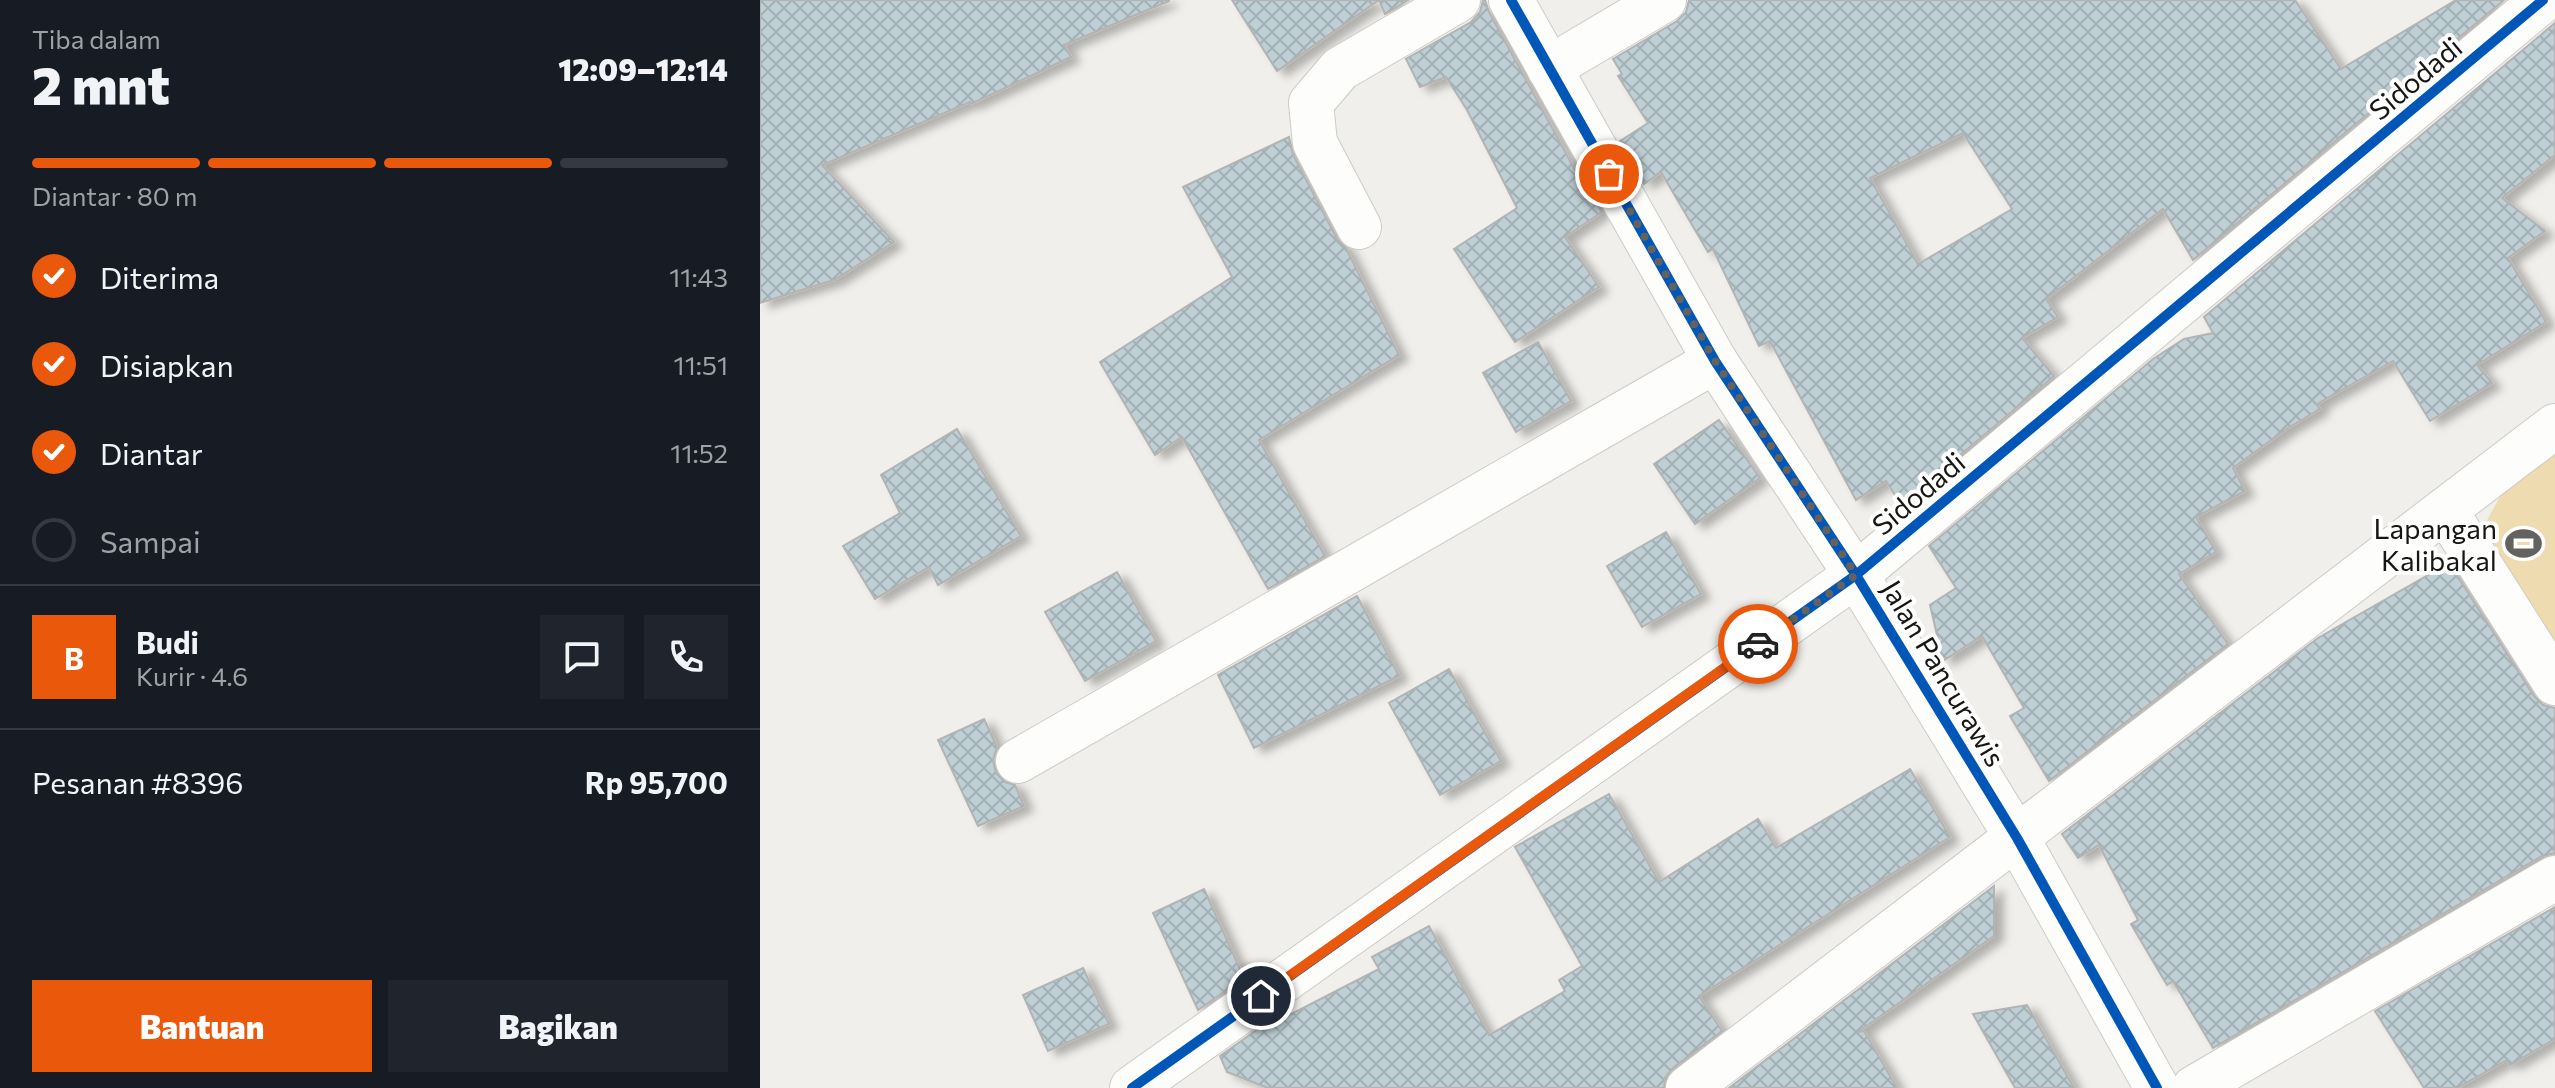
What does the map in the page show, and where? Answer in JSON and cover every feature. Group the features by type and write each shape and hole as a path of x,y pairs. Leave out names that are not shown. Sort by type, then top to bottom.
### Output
{"street":[{"path":"1359,227 1315,143 1311,103 1340,69 1458,0"},
{"name":"Jalan Pancurawis","path":"1511,0 1715,361 1856,575 2017,838 2157,1088"},
{"path":"1549,68 1664,0"},
{"name":"Sidodadi","path":"1132,1088 1856,575 2543,0"},
{"path":"1018,761 1715,361"},
{"path":"1688,1088 2555,426"},
{"path":"2445,510 2555,683"},
{"path":"2194,1088 2555,878"}],"shaded area":[{"name":"Lapangan Kalibakal","path":"2555,452 2555,641 2496,564 2485,524 2504,489"}],"building":[{"path":"760,0 1169,1 1064,45 1071,57 971,104 822,165 894,242 834,280 760,303"},
{"path":"1232,0 1379,0 1277,71"},
{"path":"1379,0 1408,0 1385,14"},
{"path":"1483,0 1575,170 1578,169 1602,212 1565,237 1599,287 1515,342 1454,249 1517,208 1467,110 1446,77 1420,87 1406,59 1471,22 1480,12"},
{"path":"1689,0 2295,0 2341,69 2456,0 2504,0 2193,260 2163,209 2046,299 2058,317 2022,338 2054,376 1901,505 1886,481 1856,500 1770,341 1759,346 1713,249 1708,252 1661,172 1644,184 1620,141 1648,123 1618,76 1622,74 1613,59 1677,21 1686,12","holes":["1963,133 2012,209 1918,264 1870,178"]},
{"path":"2555,23 2555,155 2502,198 2545,231 2508,258 2546,322 2477,365 2492,383 2430,421 2393,361 2317,404 2320,409 2233,468 2245,491 2196,517 2216,552 2179,574 2228,644 2049,781 2010,716 2024,708 1982,636 1943,661 1930,605 1956,588 1929,546 2153,359 2184,339 2213,333 2204,317"},
{"path":"1289,137 1293,155 1337,239 1346,248 1399,355 1259,440 1325,556 1268,589 1182,437 1155,455 1100,362 1232,277 1183,187"},
{"path":"1538,342 1571,401 1516,432 1483,373"},
{"path":"1719,420 1760,478 1695,524 1654,464"},
{"path":"957,429 1021,536 938,585 929,567 875,599 843,546 900,513 881,475"},
{"path":"1666,532 1701,594 1642,627 1607,566"},
{"path":"2449,563 2534,696 2543,705 2555,708 2555,853 2542,856 2213,1048 2173,981 2167,985 2131,924 2138,920 2099,845 2078,858 2062,834 2318,638"},
{"path":"1117,572 1156,641 1085,681 1045,612"},
{"path":"1357,596 1399,676 1254,748 1218,675"},
{"path":"1449,669 1501,761 1440,795 1389,703"},
{"path":"984,719 997,747 993,760 996,773 1005,782 1015,785 1024,806 978,826 938,740"},
{"path":"1910,769 1950,837 1699,996 1722,1031 1673,1068 1665,1078 1664,1088 1268,1088 1227,1072 1220,1056 1265,1024 1266,1027 1379,969 1372,957 1429,926 1489,1035 1565,991 1559,980 1582,966 1515,847 1609,794 1659,882 1758,819 1776,848"},
{"path":"1994,886 1994,936 1858,1032 1864,1031 1897,1088 1729,1088"},
{"path":"1204,889 1244,978 1198,1010 1153,913"},
{"path":"2555,907 2555,1039 2510,1065 2507,1060 2457,1088 2424,1088 2375,1011"},
{"path":"1083,968 1109,1024 1048,1051 1023,995"},
{"path":"2027,1005 2074,1088 2015,1088 1973,1014"}],"cycle path":[{"path":"1511,0 1715,361 1856,575 2017,838 2157,1088"},
{"path":"1132,1088 1856,575 2543,0"}],"way so far":[{"path":"1609,174 1715,361 1856,575 1758,644"}],"place":[{"name":"Lapangan Kalibakal","path":"2523,544"}],"route":[{"path":"1261,996 1758,644"}]}
